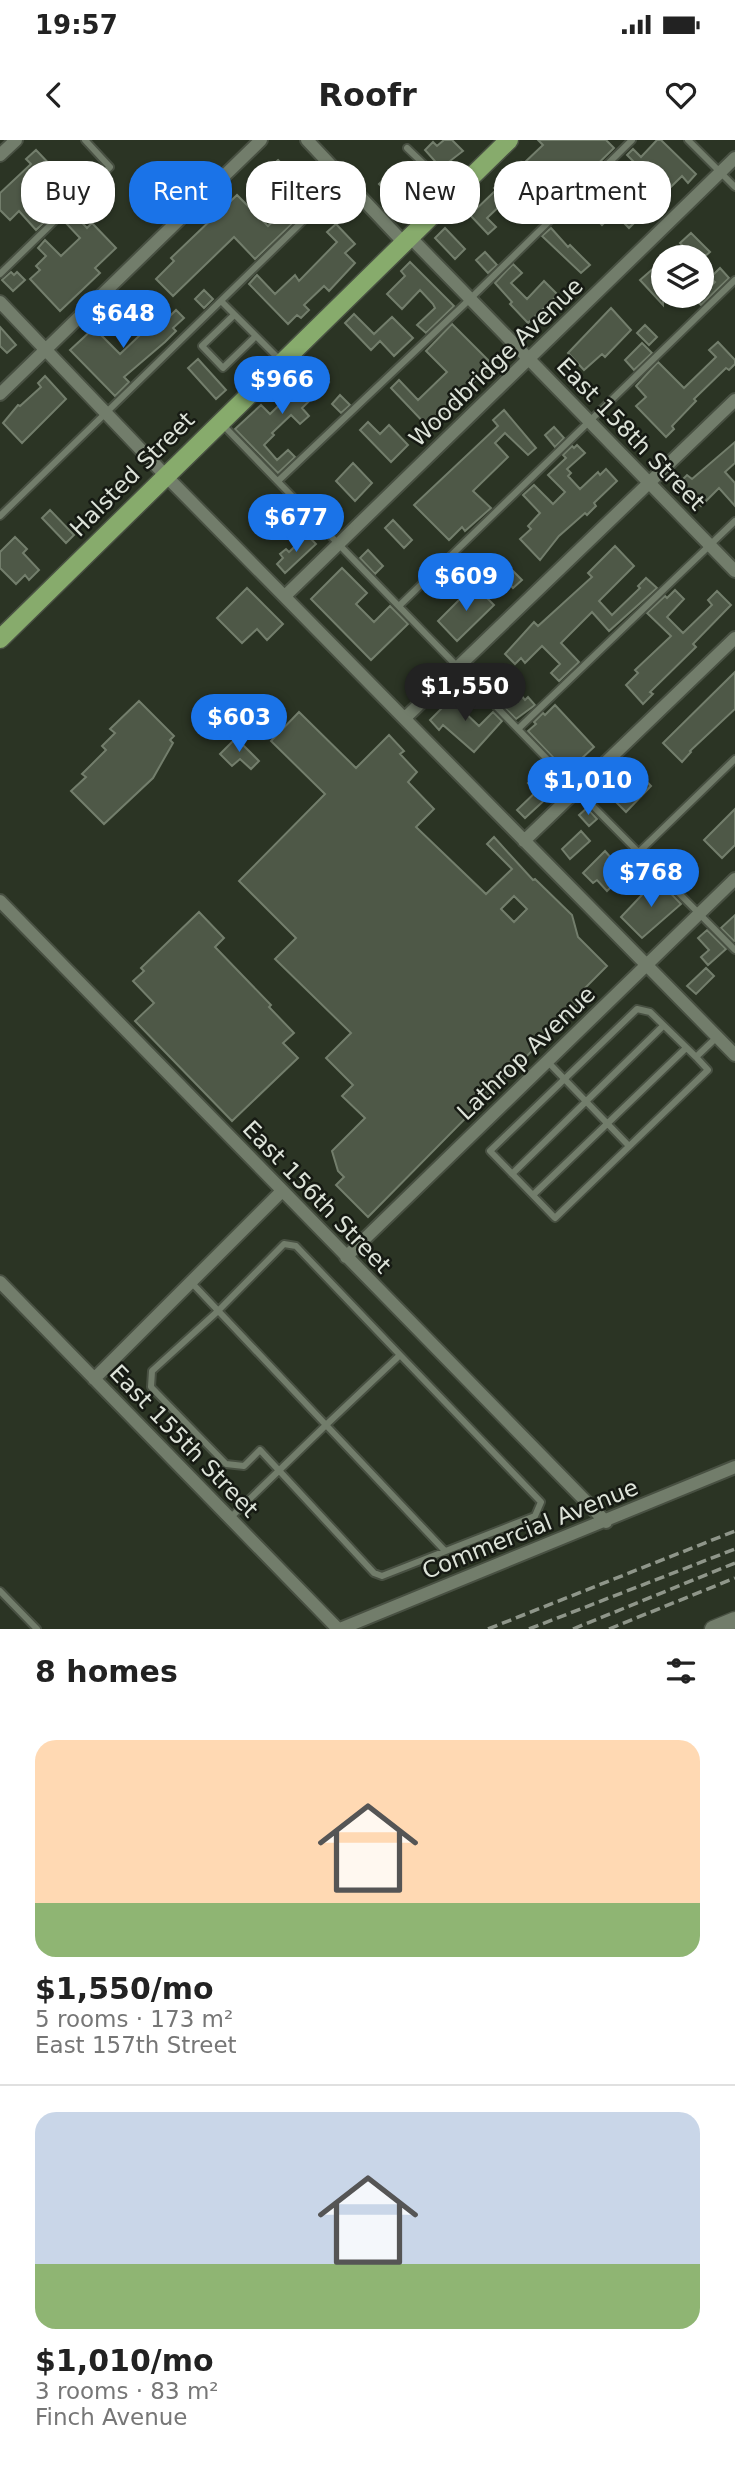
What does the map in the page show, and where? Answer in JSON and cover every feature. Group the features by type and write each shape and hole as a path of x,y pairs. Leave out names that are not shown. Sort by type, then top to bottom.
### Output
{"main road":[{"name":"Halsted Street","path":"480,168 509,140"},
{"name":"Halsted Street","path":"0,639 423,224"}],"street":[{"path":"0,155 16,140"},
{"path":"0,394 261,140"},
{"name":"East 158th Street","path":"307,140 327,161"},
{"name":"Woodbridge Avenue","path":"285,596 735,158"},
{"name":"East 158th Street","path":"366,200 470,299 735,571"},
{"path":"0,303 165,475 735,1055"},
{"path":"405,718 735,400"},
{"path":"524,841 735,638"},
{"name":"Lathrop Avenue","path":"346,1256 735,879"},
{"name":"East 156th Street","path":"0,901 606,1522"},
{"path":"94,1379 282,1191"},
{"name":"East 155th Street","path":"0,1282 339,1629"},
{"name":"Commercial Avenue","path":"339,1629 735,1467"},
{"path":"713,1629 735,1620"}],"lane":[{"path":"0,274 110,167 85,140"},
{"path":"278,481 470,299 632,140"},
{"path":"688,140 735,187"},
{"path":"407,148 421,161"},
{"path":"0,516 300,224"},
{"path":"399,606 735,280"},
{"path":"220,301 282,361"},
{"path":"234,315 202,346 223,368 256,336"},
{"path":"220,421 735,950"},
{"path":"518,729 735,521"},
{"path":"639,852 735,759"},
{"path":"637,1009 650,1012 663,1026 708,1070 555,1218 490,1151 637,1009"},
{"path":"512,1174 663,1026"},
{"path":"696,1057 717,1037"},
{"path":"533,1195 686,1048"},
{"path":"547,1061 629,1146"},
{"path":"284,1244 296,1246 400,1354 541,1502 535,1516 382,1576 374,1573 260,1450 244,1466 226,1464 151,1387 152,1371 218,1311 284,1244"},
{"path":"191,1282 445,1551"},
{"path":"229,1519 400,1354"},
{"path":"0,1591 37,1629"}],"building":[{"path":"444,140 452,140 463,151 450,161 435,161 425,150 433,142 437,146"},
{"path":"538,140 606,140 614,148 601,161 526,161 543,145"},
{"path":"657,140 661,140 696,174 688,183 682,176 671,187 671,161 633,161 627,155 633,149 641,157"},
{"path":"36,150 46,161 28,161 26,159"},
{"path":"21,173 21,213 19,211 10,220 0,210 0,193"},
{"path":"494,192 494,211 487,218 496,227 488,234 479,224 480,205"},
{"path":"237,195 246,204 246,224 292,224 255,259 234,237 173,296 156,279 174,261 171,258 207,224 232,224 232,200"},
{"path":"31,224 42,224 36,230"},
{"path":"67,224 83,224 87,228 93,224 116,248 95,268 100,273 60,311 30,279 40,270 36,266 46,256 38,248 45,240 61,256 80,238"},
{"path":"336,224 355,244 345,253 355,263 329,291 324,286 304,305 309,310 301,318 297,315 288,324 249,284 257,275 275,294 295,275 299,281 337,242 327,232"},
{"path":"445,228 465,249 455,259 435,238"},
{"path":"551,228 590,265 581,273 542,236"},
{"path":"691,233 703,245 682,245 680,243"},
{"path":"485,252 497,265 488,273 476,260"},
{"path":"410,262 454,306 426,333 417,325 435,308 420,290 402,309 387,294 405,276 401,271"},
{"path":"513,264 522,273 511,283 527,299 544,281 558,295 528,323 495,283"},
{"path":"720,268 729,278 714,292 715,282 714,274"},
{"path":"651,270 651,292 640,280"},
{"path":"11,272 14,275 17,272 25,280 13,291 2,280"},
{"path":"204,290 213,299 204,308 195,299"},
{"path":"126,307 147,329 161,316 166,320 176,310 184,318 173,328 176,331 165,342 124,377 129,382 115,396 70,350 94,328 120,354 139,336 118,314"},
{"path":"611,308 631,330 605,357 602,354 584,370 568,353"},
{"path":"354,314 374,334 392,317 413,338 394,356 380,341 371,350 345,323"},
{"path":"452,324 493,365 454,400 456,402 429,428 391,388 399,380 418,400 447,372 426,351"},
{"path":"645,325 657,337 649,345 637,333"},
{"path":"0,327 16,345 7,353 0,346"},
{"path":"718,342 735,360 735,364 729,370 726,368 694,399 696,401 672,426 674,429 666,437 636,406 646,397 636,386 658,362 684,388 716,357 709,350"},
{"path":"642,343 652,353 634,370 625,360"},
{"path":"198,359 226,390 216,399 188,368"},
{"path":"309,362 329,382 302,408 309,416 300,424 291,415 264,445 277,460 288,450 295,457 278,473 235,429 261,405 270,414 299,386 292,379"},
{"path":"45,376 66,399 22,443 3,423 18,405 41,387 38,383"},
{"path":"340,395 350,405 341,413 332,404"},
{"path":"504,410 536,448 528,455 505,433 495,443 508,457 473,491 491,508 465,531 462,527 449,540 414,505 498,426 493,420"},
{"path":"368,422 380,434 389,425 408,445 391,462 360,430"},
{"path":"554,427 564,438 555,447 545,435"},
{"path":"735,442 735,463 725,472 735,483 735,506 719,488 701,506 678,484 687,475 692,479"},
{"path":"577,445 585,453 567,469 571,473 568,476 580,489 598,472 600,475 606,469 617,481 594,503 596,506 587,515 585,513 559,536 540,560 520,539 531,529 528,526 540,513 523,495 534,485 553,504 565,492 548,475 566,458 563,455"},
{"path":"353,463 372,483 355,501 336,481"},
{"path":"50,510 74,535 66,543 42,518"},
{"path":"393,520 412,540 404,548 385,528"},
{"path":"307,535 316,544 285,573 277,564 283,558 280,554 286,549 289,552"},
{"path":"15,537 27,549 23,553 39,570 29,580 25,575 16,584 0,568 0,552"},
{"path":"615,546 634,566 599,601 612,615 640,588 638,586 646,578 657,588 609,631 592,612 561,643 579,662 559,681 551,673 560,664 542,646 525,663 521,658 515,664 505,654 534,622 538,626 592,577 588,573"},
{"path":"368,550 383,566 375,574 360,558"},
{"path":"502,560 522,580 513,588 494,568"},
{"path":"342,568 367,593 356,604 374,622 390,606 408,624 371,660 311,599"},
{"path":"474,585 494,605 457,641 438,621"},
{"path":"247,588 283,624 267,640 257,629 242,643 217,618"},
{"path":"675,590 684,599 667,617 683,633 712,605 708,600 717,591 731,605 693,644 696,647 650,692 653,694 643,704 626,685 638,673 635,670 671,636 647,613"},
{"path":"735,672 735,709 690,751 682,762 663,743"},
{"path":"486,674 512,701 520,694 525,700 528,697 535,705 516,719 479,681"},
{"path":"459,691 468,700 460,708 479,726 493,712 502,721 474,752 443,725 439,730 430,720"},
{"path":"139,701 174,736 170,740 173,743 153,778 104,824 71,791 86,777 82,774 106,750 102,746 115,733 110,729"},
{"path":"555,705 594,747 567,772 528,731 543,713 545,715"},
{"path":"299,712 356,768 389,735 404,751 400,754 417,772 408,782 434,809 416,827 486,894 512,869 487,844 494,837 533,880 572,915 578,937 607,966 585,988 589,993 368,1217 336,1185 344,1177 338,1171 332,1151 365,1118 342,1096 353,1085 326,1058 351,1033 275,959 296,938 239,881 325,794 271,741","holes":["514,896 527,909 514,922 501,909"]},
{"path":"236,738 259,761 251,769 240,759 232,766 220,754"},
{"path":"546,766 553,774 535,791 528,783"},
{"path":"633,767 651,786 626,812 608,794"},
{"path":"541,787 549,796 525,818 517,810"},
{"path":"587,808 597,819 589,826 579,815"},
{"path":"735,809 735,845 722,858 704,840"},
{"path":"581,831 590,841 570,859 562,849"},
{"path":"605,851 625,874 607,891 597,880 593,883 583,873"},
{"path":"657,879 681,904 642,938 621,917"},
{"path":"199,912 224,938 215,947 294,1033 283,1043 298,1058 232,1121 135,1021 154,1003 133,981 144,971 141,968"},
{"path":"735,915 735,940 734,941 721,928"},
{"path":"707,930 726,949 708,965 701,957 709,950 698,938"},
{"path":"706,968 714,976 696,994 687,986"}],"railway":[{"path":"488,1629 735,1531"},
{"path":"529,1629 735,1549"},
{"path":"573,1629 735,1563"},
{"path":"609,1629 735,1578"}]}
